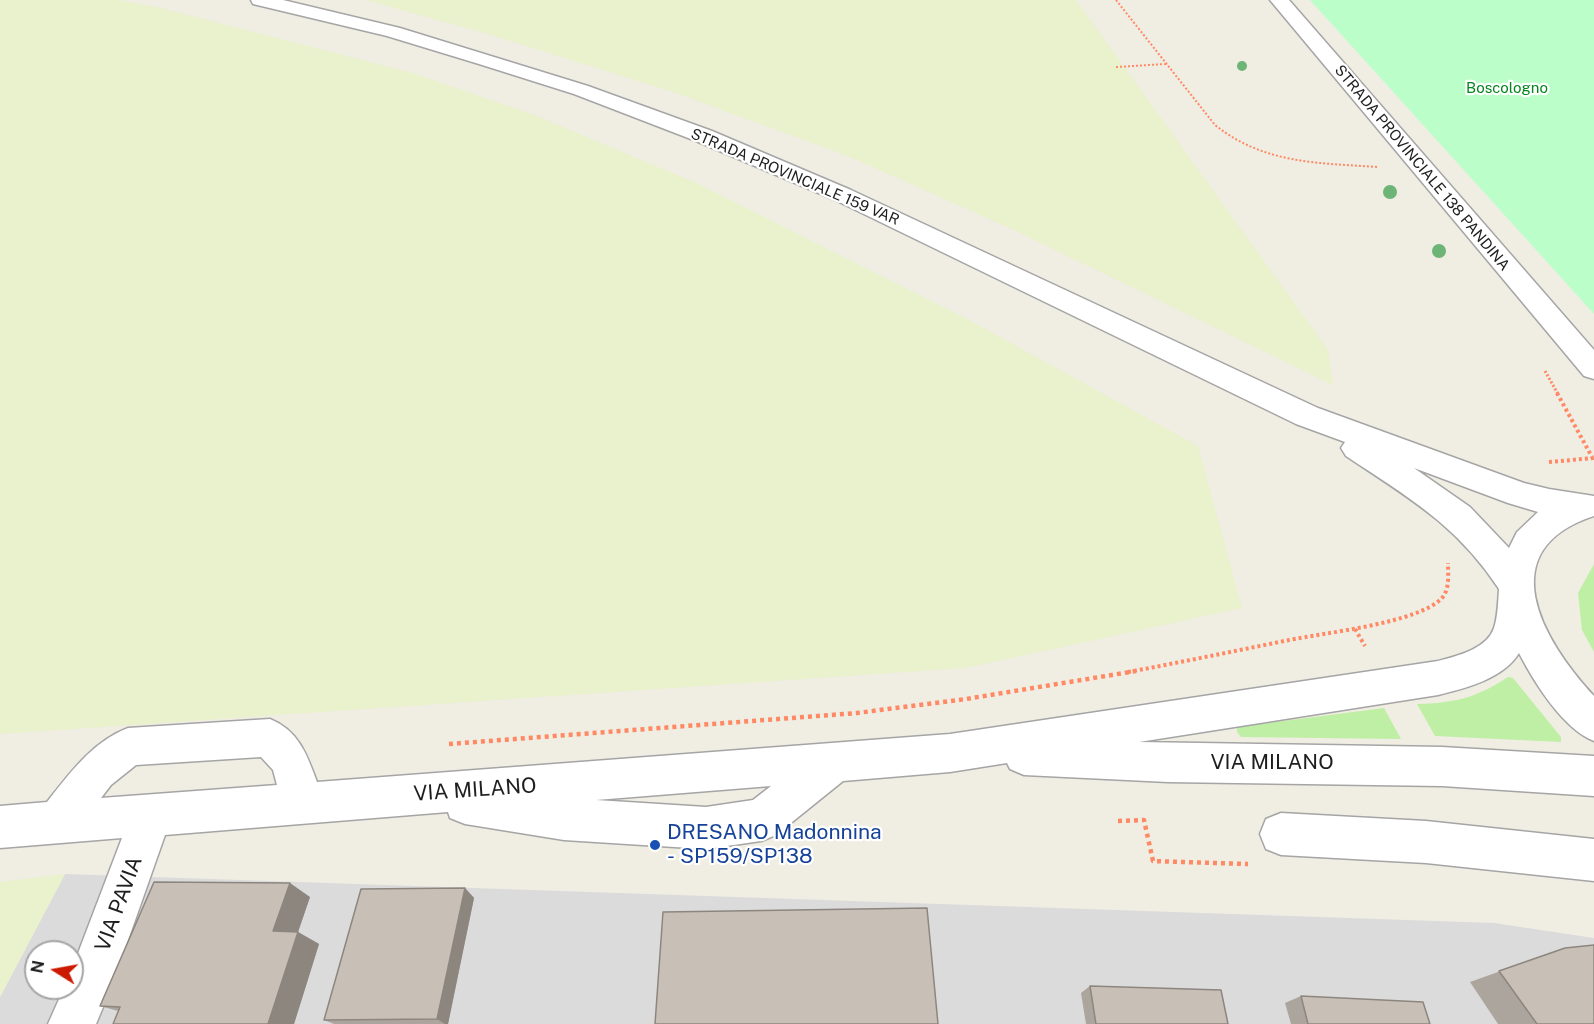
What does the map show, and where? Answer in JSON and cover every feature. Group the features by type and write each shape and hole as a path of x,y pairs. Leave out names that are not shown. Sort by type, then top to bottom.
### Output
{"street":[{"name":"STRADA PROVINCIALE 159 VAR","path":"260,0 393,32 486,60 581,90 704,136 843,195 1307,416 1519,494 1549,502 1590,505"},
{"name":"STRADA PROVINCIALE 138 PANDINA","path":"1280,0 1594,369"},
{"name":"STRADA PROVINCIALE 138 PANDINA","path":"1564,336 1594,393"},
{"name":"STRADA PROVINCIALE 159 VAR","path":"1307,416 1439,501 1459,517 1486,543 1516,587"},
{"name":"VIA MILANO","path":"0,827 950,753 1427,680 1477,666 1503,647 1513,626 1522,552 1534,533 1563,513 1590,505"},
{"path":"1516,587 1524,623 1533,644 1562,687 1594,723"},
{"path":"58,822 97,771 128,747 270,738 289,759 304,803"},
{"name":"VIA MILANO","path":"950,753 1188,763 1438,764 1594,776"},
{"path":"406,795 564,819 706,828 761,820 835,762"},
{"name":"VIA PAVIA","path":"72,1024 90,983 151,816"},
{"path":"1281,834 1426,842 1594,860"}],"path":[{"path":"1116,0 1215,125 1229,139 1248,149 1298,160 1423,170"},
{"path":"1116,67 1166,64"},
{"path":"446,745 855,713 998,696 1355,629"},
{"path":"1118,821 1144,820 1153,861 1289,865 1281,834"}],"shaded area":[{"path":"65,874 1494,923 1594,938 1594,1024 0,1024 0,997 24,952 24,1000 84,1000 84,940 30,940"}],"green space":[{"path":"0,0 118,0 157,7 413,73 537,116 694,182 971,321 1198,446 1242,608 966,668 0,734"},
{"path":"366,0 1076,0 1328,350 1333,385 1016,231 850,157 673,92 491,35"},
{"name":"Boscologno","path":"1310,0 1594,0 1594,314"},
{"path":"1594,564 1594,652 1582,630 1578,593"},
{"path":"1508,677 1513,678 1561,737 1561,742 1435,736 1417,704 1465,698 1486,690"},
{"path":"1384,708 1401,739 1241,737 1237,732 1237,727"},
{"path":"65,874 30,940 24,940 24,952 0,997 0,882"}],"building":[{"path":"154,882 290,883 273,931 298,932 268,1024 113,1024 120,1007 100,1006"},
{"path":"465,888 437,1019 324,1020 361,889"},
{"path":"927,908 938,1024 655,1024 663,912"},
{"path":"1594,945 1594,1024 1537,1024 1499,971 1565,948"},
{"path":"1090,986 1221,990 1228,1024 1096,1024"},
{"path":"1301,996 1423,1002 1430,1024 1308,1024"}],"place":[{"name":"DRESANO Madonnina - SP159/SP138","path":"655,845"}]}
